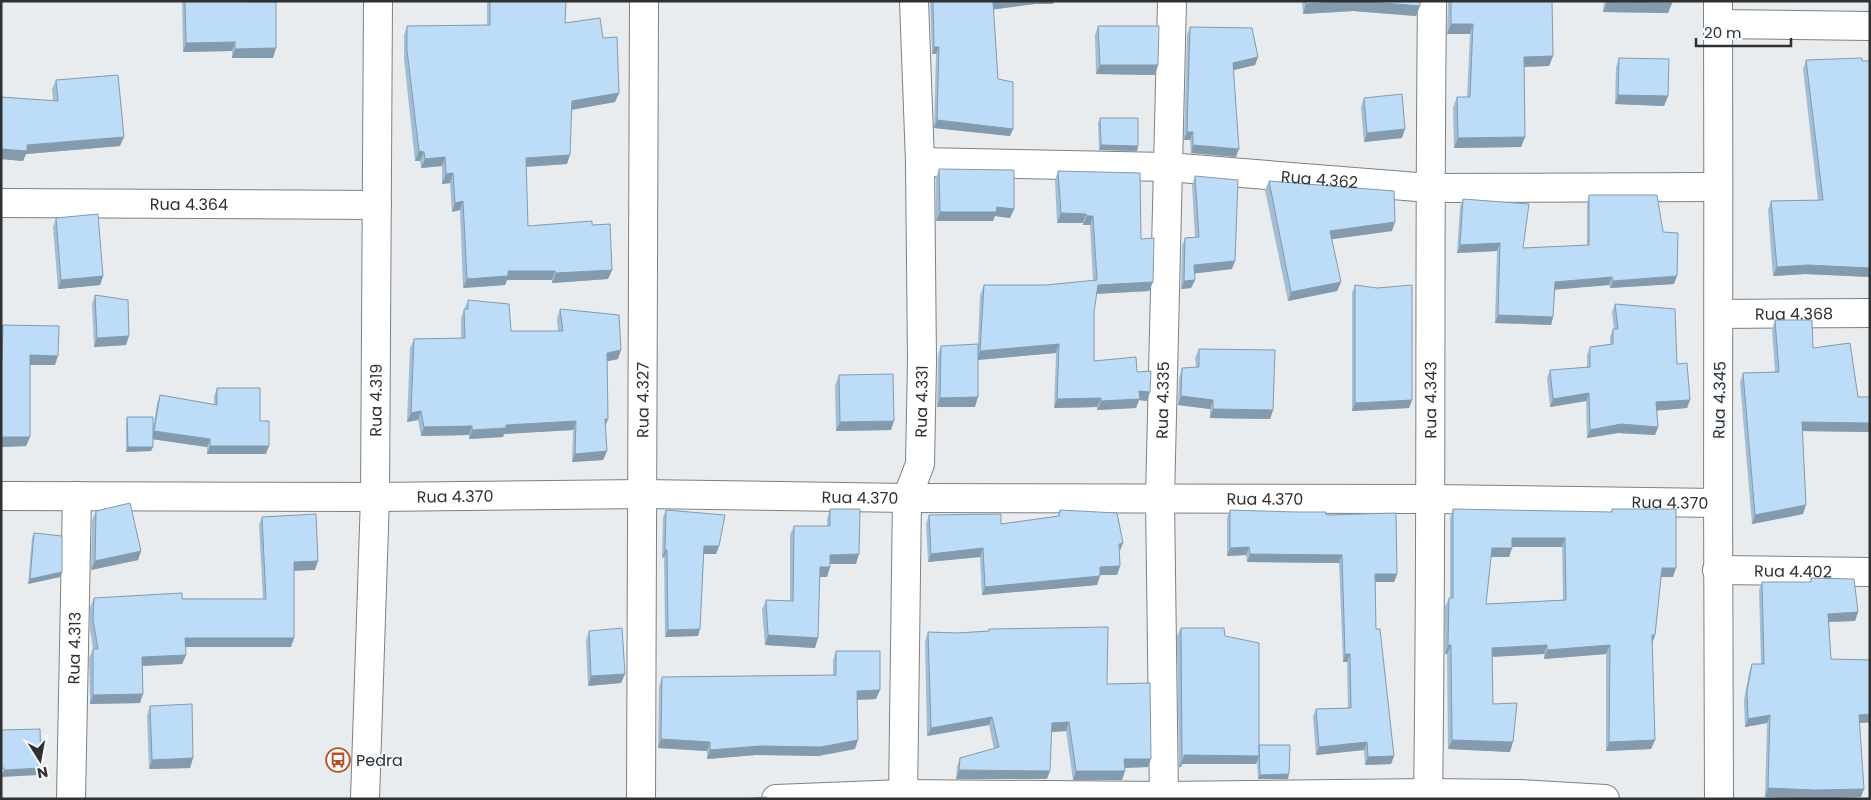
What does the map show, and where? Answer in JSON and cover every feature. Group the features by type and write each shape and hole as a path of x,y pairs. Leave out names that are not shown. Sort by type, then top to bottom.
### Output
{"street":[{"name":"Rua 4.319","path":"365,799 375,497 378,1"},
{"name":"Rua 4.327","path":"641,799 644,1"},
{"name":"Rua 4.331","path":"903,797 907,498 920,464 922,362 920,162 914,1"},
{"name":"Rua 4.335","path":"1164,798 1160,498 1172,1"},
{"name":"Rua 4.343","path":"1428,796 1431,499 1430,188 1432,1"},
{"path":"1718,13 1870,26"},
{"name":"Rua 4.345","path":"1718,13 1719,314 1717,570 1719,799"},
{"name":"Rua 4.362","path":"920,162 1168,168 1430,188 1718,188"},
{"name":"Rua 4.364","path":"1,203 377,205"},
{"name":"Rua 4.368","path":"1719,314 1870,313"},
{"name":"Rua 4.370","path":"1,496 375,497 642,494 907,498 1431,499 1718,503"},
{"name":"Rua 4.313","path":"71,799 77,496"},
{"name":"Rua 4.402","path":"1717,570 1870,572"},
{"path":"776,799 903,797 1164,798 1520,794 1605,799"}],"building":[{"path":"185,1 276,2 276,48 235,49 235,42 186,43"},
{"path":"490,1 566,1 565,23 600,18 603,38 617,37 619,93 572,101 570,155 526,158 528,226 592,221 592,225 610,224 612,270 556,273 555,271 508,271 508,276 467,279 463,201 455,203 453,173 446,174 445,157 425,159 424,152 419,151 407,50 407,26 490,25"},
{"path":"933,1 1000,1 993,2 998,79 1013,82 1013,129 937,120 939,47 934,47"},
{"path":"1306,1 1352,1 1306,4"},
{"path":"1360,1 1420,1 1420,6"},
{"path":"1451,1 1552,1 1553,56 1524,57 1525,137 1458,138 1457,97 1470,97 1473,24 1451,24"},
{"path":"1672,1 1672,3 1607,2"},
{"path":"1098,26 1159,26 1158,65 1100,65"},
{"path":"1190,27 1252,28 1258,57 1233,63 1239,149 1193,145 1193,132 1187,132"},
{"path":"1619,58 1669,59 1668,96 1618,95"},
{"path":"1862,58 1862,61 1870,61 1870,268 1808,265 1777,267 1771,201 1823,200 1806,60"},
{"path":"118,75 124,137 27,145 27,151 1,149 1,97 58,101 56,80"},
{"path":"1402,94 1405,129 1367,133 1364,98"},
{"path":"1100,118 1138,118 1138,146 1101,145"},
{"path":"939,169 1014,170 1014,209 997,207 996,212 940,212"},
{"path":"1058,171 1140,173 1141,239 1154,238 1153,282 1098,285 1094,312 1094,361 1136,357 1137,372 1151,371 1150,392 1139,391 1140,399 1101,401 1101,398 1057,399 1059,344 980,351 984,285 1046,285 1097,280 1093,216 1061,213"},
{"path":"1195,176 1238,180 1235,261 1194,265 1195,280 1184,281 1185,238 1199,237"},
{"path":"1269,181 1394,191 1395,222 1330,231 1341,282 1291,292"},
{"path":"1589,195 1657,195 1663,232 1678,233 1677,276 1613,281 1612,277 1555,282 1553,317 1498,315 1500,243 1460,245 1463,199 1529,204 1523,248 1589,245"},
{"path":"98,214 103,276 61,280 56,218"},
{"path":"1355,285 1377,288 1412,285 1412,400 1355,403"},
{"path":"95,295 128,300 129,336 97,338"},
{"path":"468,300 509,304 511,331 563,331 560,309 619,315 621,350 607,353 608,419 605,419 607,451 575,454 576,421 506,425 506,428 472,430 472,426 424,427 421,411 411,413 414,339 465,338 464,309 468,309"},
{"path":"1615,304 1675,309 1677,364 1687,363 1690,400 1656,402 1658,427 1621,424 1590,430 1589,393 1553,399 1550,370 1590,367 1590,347 1613,344 1613,329 1618,329"},
{"path":"1775,320 1812,320 1813,348 1850,343 1858,397 1870,397 1870,423 1802,422 1806,505 1755,515 1743,373 1779,372"},
{"path":"3,325 59,326 58,356 30,355 30,437 1,437"},
{"path":"978,344 978,397 940,398 941,346"},
{"path":"1199,349 1275,350 1273,410 1213,409 1213,400 1181,396 1182,368 1199,367"},
{"path":"893,374 894,421 840,422 839,375"},
{"path":"217,388 260,388 260,421 269,421 269,446 210,446 210,439 154,431 160,395 217,405"},
{"path":"127,417 153,417 153,447 128,447"},
{"path":"130,503 141,551 95,561 96,511"},
{"path":"830,509 860,509 859,554 830,555 830,567 820,567 818,638 768,635 766,600 793,601 794,526 830,526"},
{"path":"1453,509 1612,512 1612,509 1676,509 1676,568 1662,568 1655,635 1652,635 1655,740 1609,742 1610,645 1547,650 1547,645 1492,648 1493,704 1517,703 1513,742 1452,740 1451,645 1448,645 1449,598 1453,598","holes":["1512,538 1565,538 1566,600 1486,604 1492,548 1512,548"]},
{"path":"666,510 725,515 719,546 704,546 700,629 668,630 667,550 665,550"},
{"path":"1060,510 1117,513 1123,543 1119,544 1120,566 1100,567 1100,576 985,587 983,548 931,554 929,515 1001,514 1001,524 1059,516"},
{"path":"1230,510 1326,512 1326,515 1396,513 1397,574 1375,574 1376,629 1380,629 1394,756 1368,757 1367,742 1319,747 1316,709 1351,708 1350,654 1345,654 1342,555 1250,554 1249,547 1230,548"},
{"path":"316,514 318,561 294,562 294,638 185,638 186,655 142,657 143,694 93,695 93,649 98,649 93,620 94,598 182,593 182,599 266,599 262,517"},
{"path":"34,533 62,536 62,572 30,579"},
{"path":"1811,578 1854,579 1858,612 1828,614 1831,659 1870,660 1870,714 1859,715 1864,789 1815,790 1768,788 1770,715 1748,719 1747,691 1752,664 1764,664 1762,582 1811,582"},
{"path":"1108,627 1107,684 1150,683 1151,759 1124,759 1125,771 1076,771 1069,722 1052,723 1050,771 959,770 960,758 999,747 992,717 931,728 928,632 957,633 989,631 989,629"},
{"path":"622,628 625,674 591,676 589,631"},
{"path":"1181,628 1224,628 1225,636 1259,643 1259,756 1184,755 1184,758 1182,758"},
{"path":"836,651 880,651 880,690 857,691 858,740 821,747 760,746 710,750 710,742 661,739 662,677 836,675"},
{"path":"192,704 193,758 152,760 150,706"},
{"path":"40,729 41,768 4,770 4,768 1,768 1,730"},
{"path":"1259,745 1290,745 1289,774 1260,775"},
{"path":"766,797 767,799 741,799"}],"place":[{"name":"Pedra","path":"338,760"}]}
